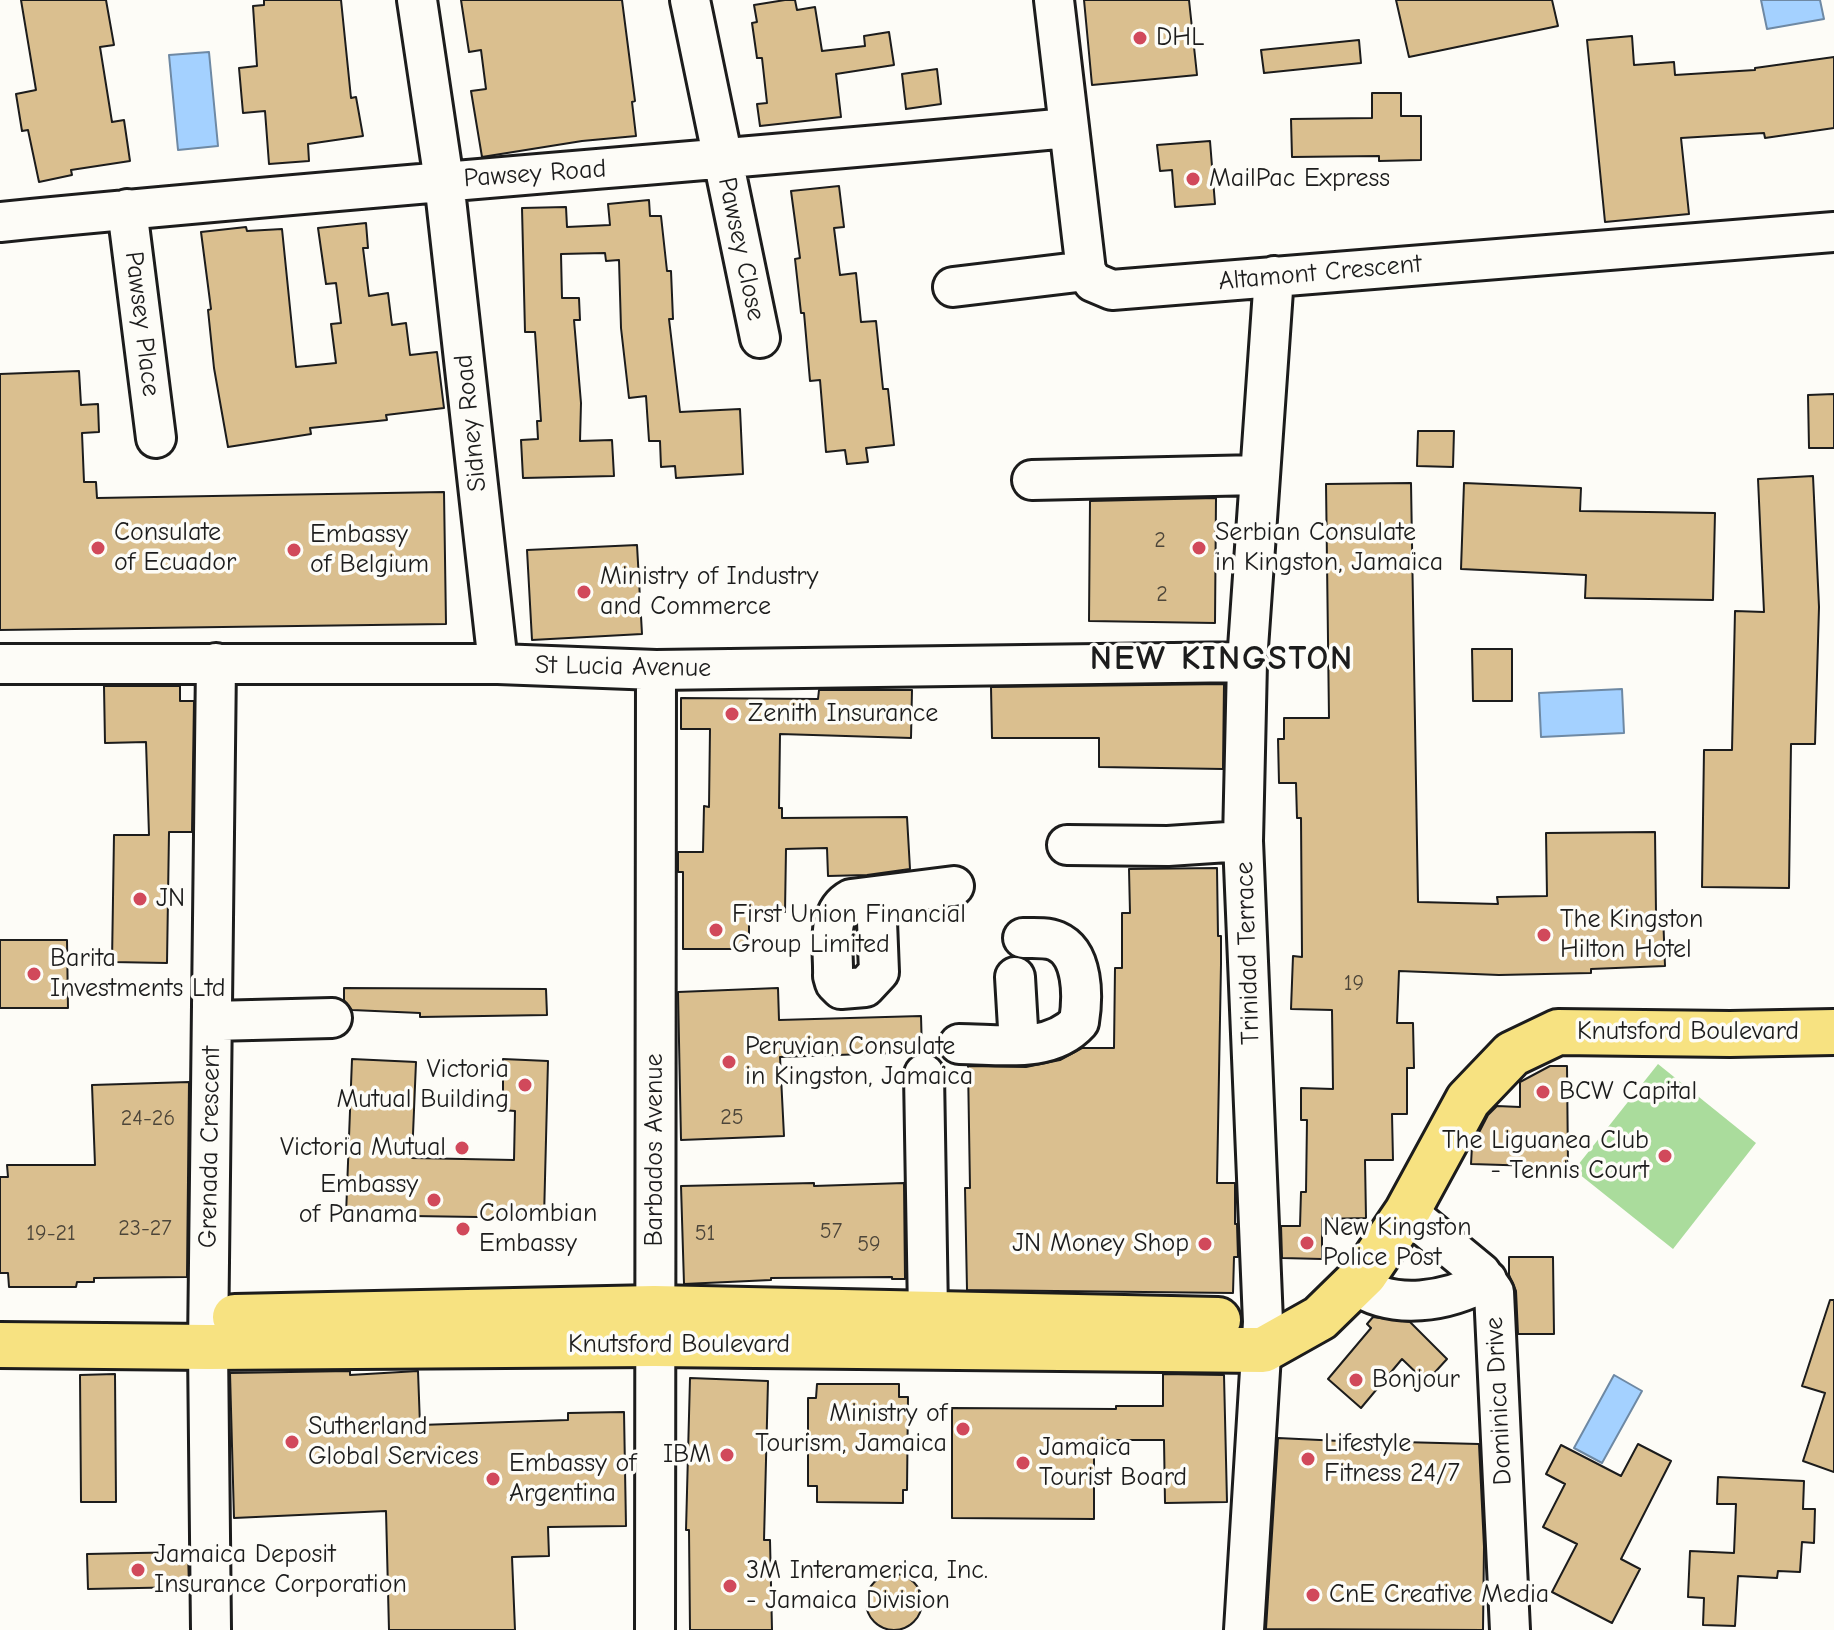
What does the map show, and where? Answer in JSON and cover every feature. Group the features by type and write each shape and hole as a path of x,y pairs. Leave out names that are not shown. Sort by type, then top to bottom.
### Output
{"main road":[{"name":"Knutsford Boulevard","path":"0,1345 208,1332 654,1326 1263,1336 1320,1318 1365,1274 1407,1212 1468,1100 1512,1054 1558,1032 1834,1032"},
{"name":"Knutsford Boulevard","path":"654,1326 928,1313 1263,1336"},
{"name":"Knutsford Boulevard","path":"0,1317 208,1332"}],"street":[{"name":"Sidney Road","path":"417,0 444,181 498,664"},
{"name":"Pawsey Close","path":"690,0 760,338"},
{"path":"953,287 1086,271 1054,0"},
{"name":"Pawsey Road","path":"0,222 1069,128"},
{"name":"Pawsey Place","path":"127,209 156,438"},
{"name":"Altamont Crescent","path":"1086,271 1093,282 1112,290 1834,232"},
{"name":"Trinidad Terrace","path":"1244,1630 1263,1336 1243,841 1247,662 1274,276"},
{"path":"1032,480 1259,475"},
{"name":"St Lucia Avenue","path":"0,664 498,664 656,670 1247,662"},
{"name":"Grenada Crescent","path":"211,1630 208,1332 216,663"},
{"name":"Barbados Avenue","path":"655,1630 656,670"},
{"path":"1067,845 1168,846 1243,841"},
{"path":"876,896 954,886"},
{"path":"959,1044 1047,1042 1068,1035 1079,1022 1079,971 1070,951 1055,940 1023,938"},
{"path":"1015,977 1019,1045"},
{"path":"212,1021 332,1018"},
{"path":"924,1074 928,1313"},
{"name":"Dominica Drive","path":"1407,1212 1487,1280 1494,1292 1510,1630"},
{"path":"1347,1291 1405,1301 1468,1291 1487,1280"}],"green space":[{"name":"The Liguanea Club - Tennis Court","path":"1658,1064 1756,1143 1673,1249 1574,1170"}],"water":[{"path":"1761,0 1820,0 1824,19 1767,29"},
{"path":"209,52 218,146 178,150 169,55"},
{"path":"1622,689 1624,733 1541,737 1539,693"},
{"path":"1614,1375 1642,1391 1602,1463 1574,1448"}],"building":[{"path":"21,0 106,0 114,45 100,47 112,122 124,120 130,161 71,170 72,175 39,182 28,130 22,131 16,94 36,90"},
{"path":"264,0 341,0 351,98 356,97 363,136 308,144 309,161 269,164 265,111 243,113 239,68 257,66 253,6 264,5"},
{"path":"461,0 622,0 635,101 632,102 636,136 482,157 471,91 486,89 481,50 469,52"},
{"path":"795,0 797,10 815,7 822,51 865,46 864,36 889,32 894,65 836,74 841,117 760,126 757,104 767,103 762,58 757,58 752,23 757,22 754,5"},
{"name":"DHL","path":"1084,0 1189,0 1197,75 1092,85"},
{"path":"1396,0 1552,0 1558,26 1409,57"},
{"path":"1632,36 1634,65 1674,62 1675,75 1755,70 1834,57 1834,128 1765,138 1764,133 1681,138 1689,214 1605,222 1587,40"},
{"path":"1359,40 1361,63 1264,73 1261,50"},
{"path":"937,69 941,104 906,109 902,74"},
{"path":"1372,93 1401,93 1401,116 1421,116 1421,160 1379,161 1379,156 1292,157 1291,119 1372,118"},
{"name":"MailPac Express","path":"1210,141 1215,204 1175,207 1172,170 1160,171 1157,145"},
{"path":"839,186 844,227 834,228 840,275 856,273 861,322 876,321 883,389 888,389 894,445 866,448 868,462 847,464 845,450 826,452 820,380 810,381 795,259 800,258 791,191"},
{"path":"649,200 650,216 661,216 667,271 671,271 673,319 669,319 680,412 740,409 743,474 676,478 675,466 661,467 660,441 649,441 646,396 629,398 621,328 619,260 606,261 605,253 561,254 562,298 579,298 580,320 574,320 581,403 580,441 612,440 614,476 523,478 521,440 538,439 537,421 541,421 535,332 525,332 522,208 566,207 567,227 610,225 608,204"},
{"path":"366,223 368,248 363,248 369,296 388,293 392,325 406,323 410,355 437,352 444,408 386,415 387,420 310,428 311,434 228,447 214,368 208,310 211,309 201,232 246,227 247,231 282,229 296,367 336,363 331,324 341,323 336,283 326,284 318,228"},
{"path":"79,371 81,405 98,404 99,432 82,433 84,482 96,482 97,498 444,492 446,624 0,630 0,374"},
{"path":"1834,394 1834,448 1809,448 1808,395"},
{"path":"1418,431 1454,431 1453,467 1417,466"},
{"path":"1813,476 1819,607 1815,744 1791,744 1789,888 1702,887 1704,750 1732,750 1735,611 1764,612 1758,479"},
{"path":"1411,483 1418,902 1498,904 1497,897 1547,896 1546,833 1655,832 1656,913 1663,913 1665,966 1591,969 1591,973 1499,975 1399,971 1397,1023 1413,1023 1414,1068 1407,1068 1407,1114 1392,1114 1393,1160 1365,1160 1366,1218 1322,1219 1322,1259 1282,1258 1281,1226 1300,1226 1301,1192 1306,1192 1307,1120 1301,1120 1301,1088 1333,1089 1332,1010 1291,1009 1293,956 1302,957 1301,818 1297,818 1296,783 1279,783 1278,739 1284,739 1284,718 1329,718 1326,484"},
{"path":"1464,483 1581,488 1580,511 1715,513 1713,600 1585,598 1586,575 1461,569"},
{"path":"1216,498 1215,623 1089,621 1090,501"},
{"name":"Ministry of Industry and Commerce","path":"637,545 642,634 532,640 527,550"},
{"path":"1472,649 1512,649 1512,701 1473,701"},
{"path":"1224,684 1223,769 1099,767 1099,738 992,738 991,687"},
{"path":"104,686 180,686 180,701 194,701 192,832 169,832 167,963 112,962 114,835 149,835 146,742 105,743"},
{"path":"819,690 912,690 911,738 780,734 779,808 782,808 782,818 907,817 910,869 828,876 827,848 786,849 785,912 749,911 749,949 683,949 683,872 678,872 678,852 703,852 704,806 709,807 710,729 681,729 681,698 818,699"},
{"path":"1217,868 1221,964 1217,1183 1235,1183 1238,1257 1234,1257 1233,1293 967,1290 965,1188 970,1188 968,1066 1026,1067 1060,1060 1082,1048 1114,1048 1115,968 1122,968 1122,913 1130,913 1129,869"},
{"name":"Barita Investments Ltd","path":"0,940 67,940 68,1008 0,1008"},
{"path":"344,988 546,989 547,1015 420,1017 420,1013 352,1010 344,1000"},
{"path":"778,988 779,1020 921,1016 922,1052 780,1057 784,1136 681,1140 678,992"},
{"path":"352,1059 416,1062 412,1158 514,1160 515,1111 503,1110 503,1059 548,1061 544,1218 346,1215"},
{"path":"1550,1066 1567,1066 1568,1167 1471,1164 1472,1146 1488,1115 1497,1106 1520,1107 1520,1082"},
{"path":"189,1082 187,1277 94,1278 94,1282 77,1282 76,1287 9,1287 8,1273 0,1273 0,1177 8,1177 7,1165 95,1165 92,1085"},
{"path":"814,1183 814,1186 904,1183 905,1279 771,1278 684,1284 681,1186"},
{"path":"1509,1257 1553,1257 1554,1334 1518,1334 1516,1291 1509,1275"},
{"path":"1830,1300 1834,1300 1834,1472 1803,1461 1825,1393 1802,1386"},
{"path":"1373,1317 1410,1322 1447,1359 1426,1382 1402,1359 1361,1408 1328,1379 1371,1328 1367,1324"},
{"path":"350,1371 350,1375 418,1371 420,1425 568,1420 568,1413 624,1412 626,1526 548,1527 549,1556 512,1557 515,1630 389,1630 386,1511 234,1518 230,1373"},
{"path":"115,1374 116,1502 81,1502 80,1375"},
{"name":"Jamaica Tourist Board","path":"1163,1374 1224,1375 1227,1502 1165,1503 1164,1440 1094,1440 1094,1519 952,1518 952,1408 1116,1409 1116,1406 1163,1406"},
{"path":"690,1378 768,1381 764,1540 770,1540 772,1630 690,1630 689,1530 686,1530"},
{"path":"817,1384 899,1384 899,1397 908,1397 907,1490 903,1490 903,1503 817,1502 817,1486 808,1486 808,1398 816,1398"},
{"path":"1278,1438 1479,1444 1484,1547 1483,1630 1266,1629"},
{"path":"1638,1444 1671,1461 1621,1559 1640,1569 1612,1623 1552,1592 1577,1544 1543,1527 1565,1484 1546,1474 1561,1445 1621,1476"},
{"path":"1718,1477 1804,1481 1803,1509 1815,1509 1814,1543 1802,1542 1800,1572 1778,1571 1777,1578 1738,1576 1735,1626 1703,1625 1704,1598 1688,1597 1690,1551 1734,1553 1736,1504 1717,1504"},
{"name":"Jamaica Deposit Insurance Corporation","path":"188,1552 189,1587 88,1589 87,1554"},
{"path":"894,1574 914,1582 922,1602 914,1622 894,1630 874,1622 866,1602 874,1582"}],"place":[{"name":"DHL","path":"1140,38"},
{"name":"MailPac Express","path":"1193,179"},
{"name":"Consulate of Ecuador","path":"98,548"},
{"name":"Serbian Consulate in Kingston, Jamaica","path":"1199,548"},
{"name":"Embassy of Belgium","path":"294,550"},
{"name":"Ministry of Industry and Commerce","path":"584,592"},
{"name":"Zenith Insurance","path":"732,714"},
{"name":"JN","path":"140,899"},
{"name":"First Union Financial Group Limited","path":"716,930"},
{"name":"The Kingston Hilton Hotel","path":"1544,935"},
{"name":"Barita Investments Ltd","path":"34,974"},
{"name":"Peruvian Consulate in Kingston, Jamaica","path":"729,1062"},
{"name":"Victoria Mutual Building","path":"525,1085"},
{"name":"BCW Capital","path":"1543,1092"},
{"name":"Victoria Mutual","path":"462,1148"},
{"name":"The Liguanea Club - Tennis Court","path":"1665,1156"},
{"name":"Embassy of Panama","path":"434,1200"},
{"name":"Colombian Embassy","path":"463,1229"},
{"name":"New Kingston Police Post","path":"1307,1243"},
{"name":"JN Money Shop","path":"1205,1244"},
{"name":"Bonjour","path":"1356,1380"},
{"name":"Ministry of Tourism, Jamaica","path":"963,1429"},
{"name":"Sutherland Global Services","path":"292,1442"},
{"name":"IBM","path":"727,1455"},
{"name":"Lifestyle Fitness 24/7","path":"1308,1459"},
{"name":"Jamaica Tourist Board","path":"1023,1463"},
{"name":"Embassy of Argentina","path":"493,1479"},
{"name":"Jamaica Deposit Insurance Corporation","path":"138,1570"},
{"name":"3M Interamerica, Inc. - Jamaica Division","path":"730,1586"},
{"name":"CnE Creative Media","path":"1313,1595"}],"district":[{"name":"NEW KINGSTON","path":"1222,659"}]}
